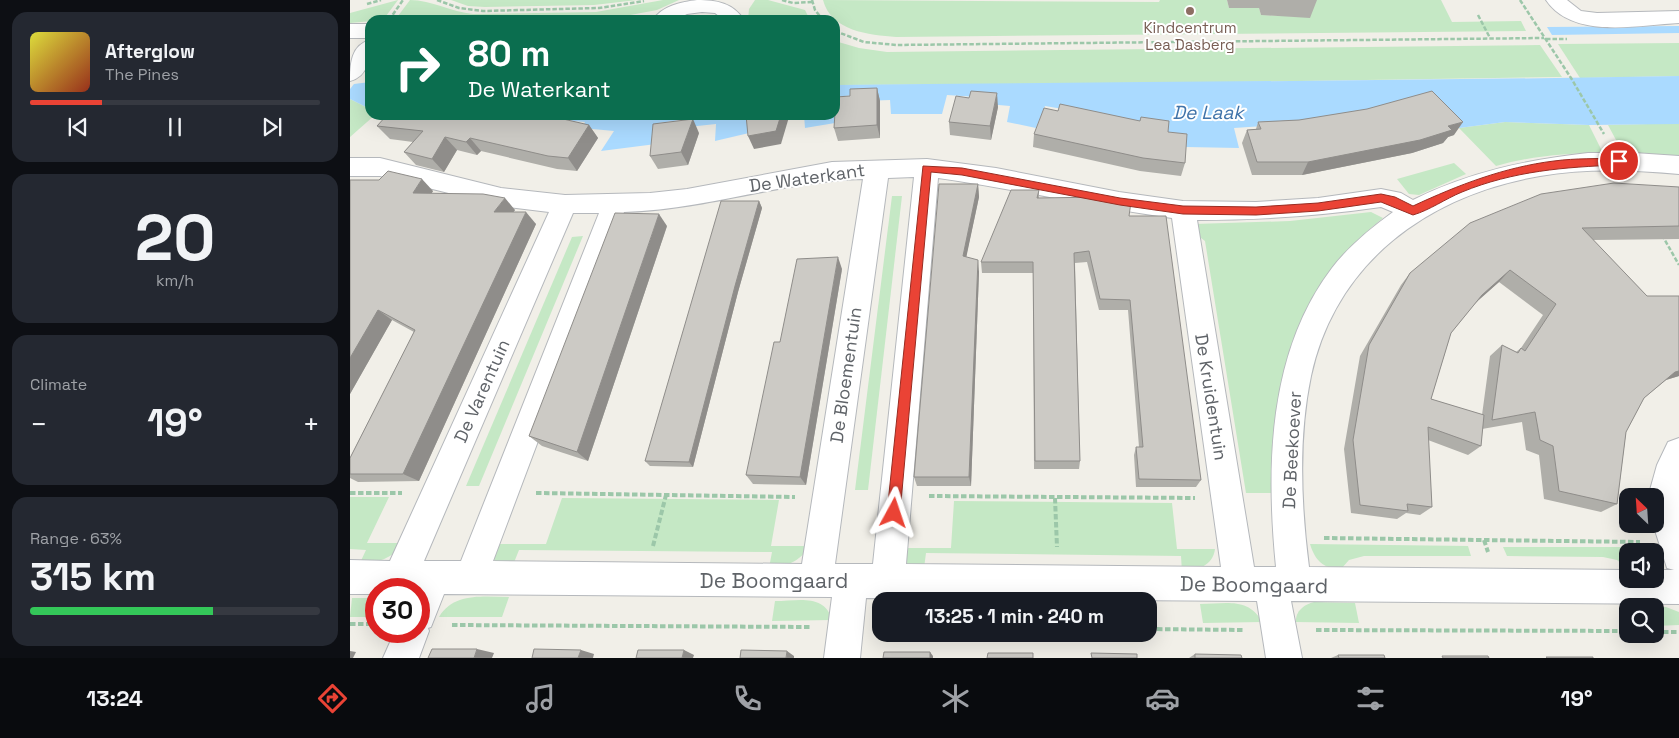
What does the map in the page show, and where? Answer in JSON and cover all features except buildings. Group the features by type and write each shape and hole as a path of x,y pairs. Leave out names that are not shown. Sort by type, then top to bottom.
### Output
{"street":[{"path":"1556,0 1563,8 1574,15 1590,18 1679,17"},
{"path":"667,15 680,7 696,3 711,2 731,9"},
{"path":"350,31 365,31"},
{"path":"350,74 365,54"},
{"name":"De Beekoever","path":"1269,585 1289,537 1287,486 1290,436 1294,390 1304,350 1328,298 1343,274 1361,254 1413,211 1458,190 1488,179 1555,164 1619,161 1679,165"},
{"name":"De Waterkant","path":"350,167 380,167 501,197 565,204 687,198 818,173 876,168 926,168 962,172 1120,201 1183,210 1256,211 1318,207 1381,198 1392,200 1413,211"},
{"name":"De Bloementuin","path":"816,581 876,168"},
{"path":"888,581 926,168"},
{"path":"470,577 615,203"},
{"name":"De Varentuin","path":"400,578 565,204"},
{"name":"De Kruidentuin","path":"1183,210 1269,585"},
{"path":"1676,549 1667,520 1666,493 1672,463 1679,452"},
{"name":"De Boomgaard","path":"430,579 470,577 644,580 1679,587"},
{"name":"De Boomgaard","path":"350,578 365,578"},
{"path":"434,579 434,620"},
{"path":"844,643 852,581"},
{"path":"1269,585 1282,644"},
{"path":"401,658 407,643"}],"path":[{"path":"393,15 403,0"},
{"path":"437,0 459,8 483,11 598,8 650,0"},
{"path":"782,0 793,3 812,1 820,15"},
{"path":"1520,0 1571,78 1599,126"},
{"path":"1478,15 1490,38"},
{"path":"840,33 864,42 897,45 1545,38"},
{"path":"1659,230 1679,264"},
{"path":"644,580 666,495"},
{"path":"1056,498 1059,583"},
{"path":"1289,537 1676,549"},
{"path":"434,620 844,643"},
{"path":"350,624 365,624"},
{"path":"1157,630 1282,644 1619,632"},
{"path":"1664,632 1679,632"}],"green space":[{"path":"398,0 387,15 365,15 365,22 350,23 350,13"},
{"path":"410,0 426,2 473,14 596,12 663,0 679,0 657,10 630,15 399,15"},
{"path":"451,0 637,0 594,5 485,7 468,6"},
{"path":"755,0 768,0 805,10 808,15 748,15 749,9"},
{"path":"823,0 1159,2 1160,0 1227,0 1229,8 1259,8 1261,15 1310,17 1306,0 1441,0 1452,22 1521,21 1526,31 896,37 863,33 852,29 840,24 840,15 831,15"},
{"path":"840,42 859,48 887,52 1540,45 1562,77 1104,84 840,85"},
{"path":"1679,43 1679,76 1580,78 1558,44"},
{"path":"350,99 365,106 365,120 369,120 350,137"},
{"path":"1505,122 1589,125 1603,153 1549,156 1496,166 1459,128"},
{"path":"1679,124 1679,156 1623,153 1608,125"},
{"path":"1454,163 1466,174 1419,195 1409,194 1397,179"},
{"path":"892,196 902,196 868,490 855,490"},
{"path":"1371,212 1383,218 1352,246 1327,276 1307,308 1293,341 1283,376 1277,413 1273,452 1272,493 1246,493 1205,241 1193,232 1194,224 1290,221"},
{"path":"583,236 479,486 466,486 572,237"},
{"path":"350,497 389,497 367,543 405,543 384,559 359,565 366,550 350,549"},
{"path":"562,498 779,500 771,546 809,546 801,556 792,562 769,568 772,552 519,550 513,565 497,563 492,557 497,544 546,544"},
{"path":"954,501 1172,503 1177,549 1215,549 1214,555 1203,566 1182,572 1181,556 926,553 924,568 908,566 901,560 902,548 951,548"},
{"path":"1310,544 1468,546 1471,556 1364,556 1349,560 1341,569 1335,569 1317,559"},
{"path":"1503,547 1619,547 1619,562 1603,557 1507,556"},
{"path":"480,597 509,597 502,617 439,617 445,609 461,600"},
{"path":"352,598 365,598 365,617 350,617"},
{"path":"809,600 817,602 828,611 832,620 772,621 775,601"},
{"path":"1314,602 1355,603 1359,623 1296,622 1297,615 1301,609 1307,604"},
{"path":"1227,603 1243,605 1257,614 1262,622 1203,623 1200,604"},
{"path":"1664,607 1679,612 1679,625 1664,626"}],"water":[{"path":"1679,26 1679,33 1552,35 1547,27"},
{"name":"De Laak","path":"1679,76 1679,124 1589,125 1505,122 1459,128 1433,101 1264,126 1234,128 1239,148 1186,147 1186,134 1158,131 1122,119 1045,106 1036,128 1007,122 1010,106 976,103 977,97 947,95 942,114 891,114 890,100 863,101 863,94 840,97 840,85"},
{"path":"365,83 365,106 350,99 350,89 354,84"},
{"path":"564,120 681,120 659,123 656,144 601,151 614,131 582,128 585,122"},
{"path":"688,120 747,120 749,133 715,141 716,124 688,127"},
{"name":"De Laak","path":"804,120 835,120 835,123 805,128"}],"place":[{"name":"Kindcentrum Lea Dasberg","path":"1190,11"}],"route":[{"path":"894,513 926,168 996,177 1056,190 1183,210 1256,211 1318,207 1349,203 1368,198 1381,198 1392,200 1413,211 1458,190 1514,172 1555,164 1619,161"}]}
